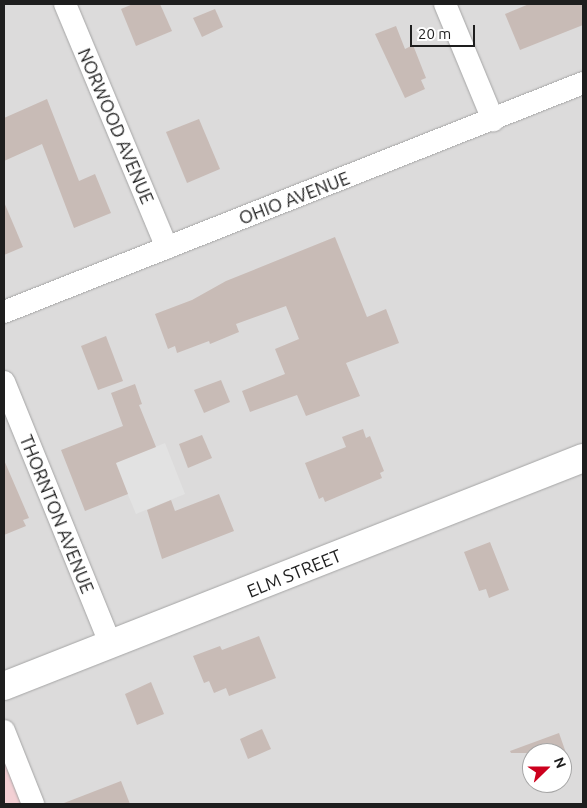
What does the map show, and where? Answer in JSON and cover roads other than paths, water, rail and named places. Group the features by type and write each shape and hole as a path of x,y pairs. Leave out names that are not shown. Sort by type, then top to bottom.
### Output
{"street":[{"name":"NORWOOD AVENUE","path":"65,4 167,248"},
{"path":"445,4 494,120"},
{"name":"OHIO AVENUE","path":"4,312 494,120 583,83"},
{"name":"THORNTON AVENUE","path":"4,382 111,645"},
{"name":"ELM STREET","path":"4,686 583,458"},
{"path":"4,731 33,804"}]}
